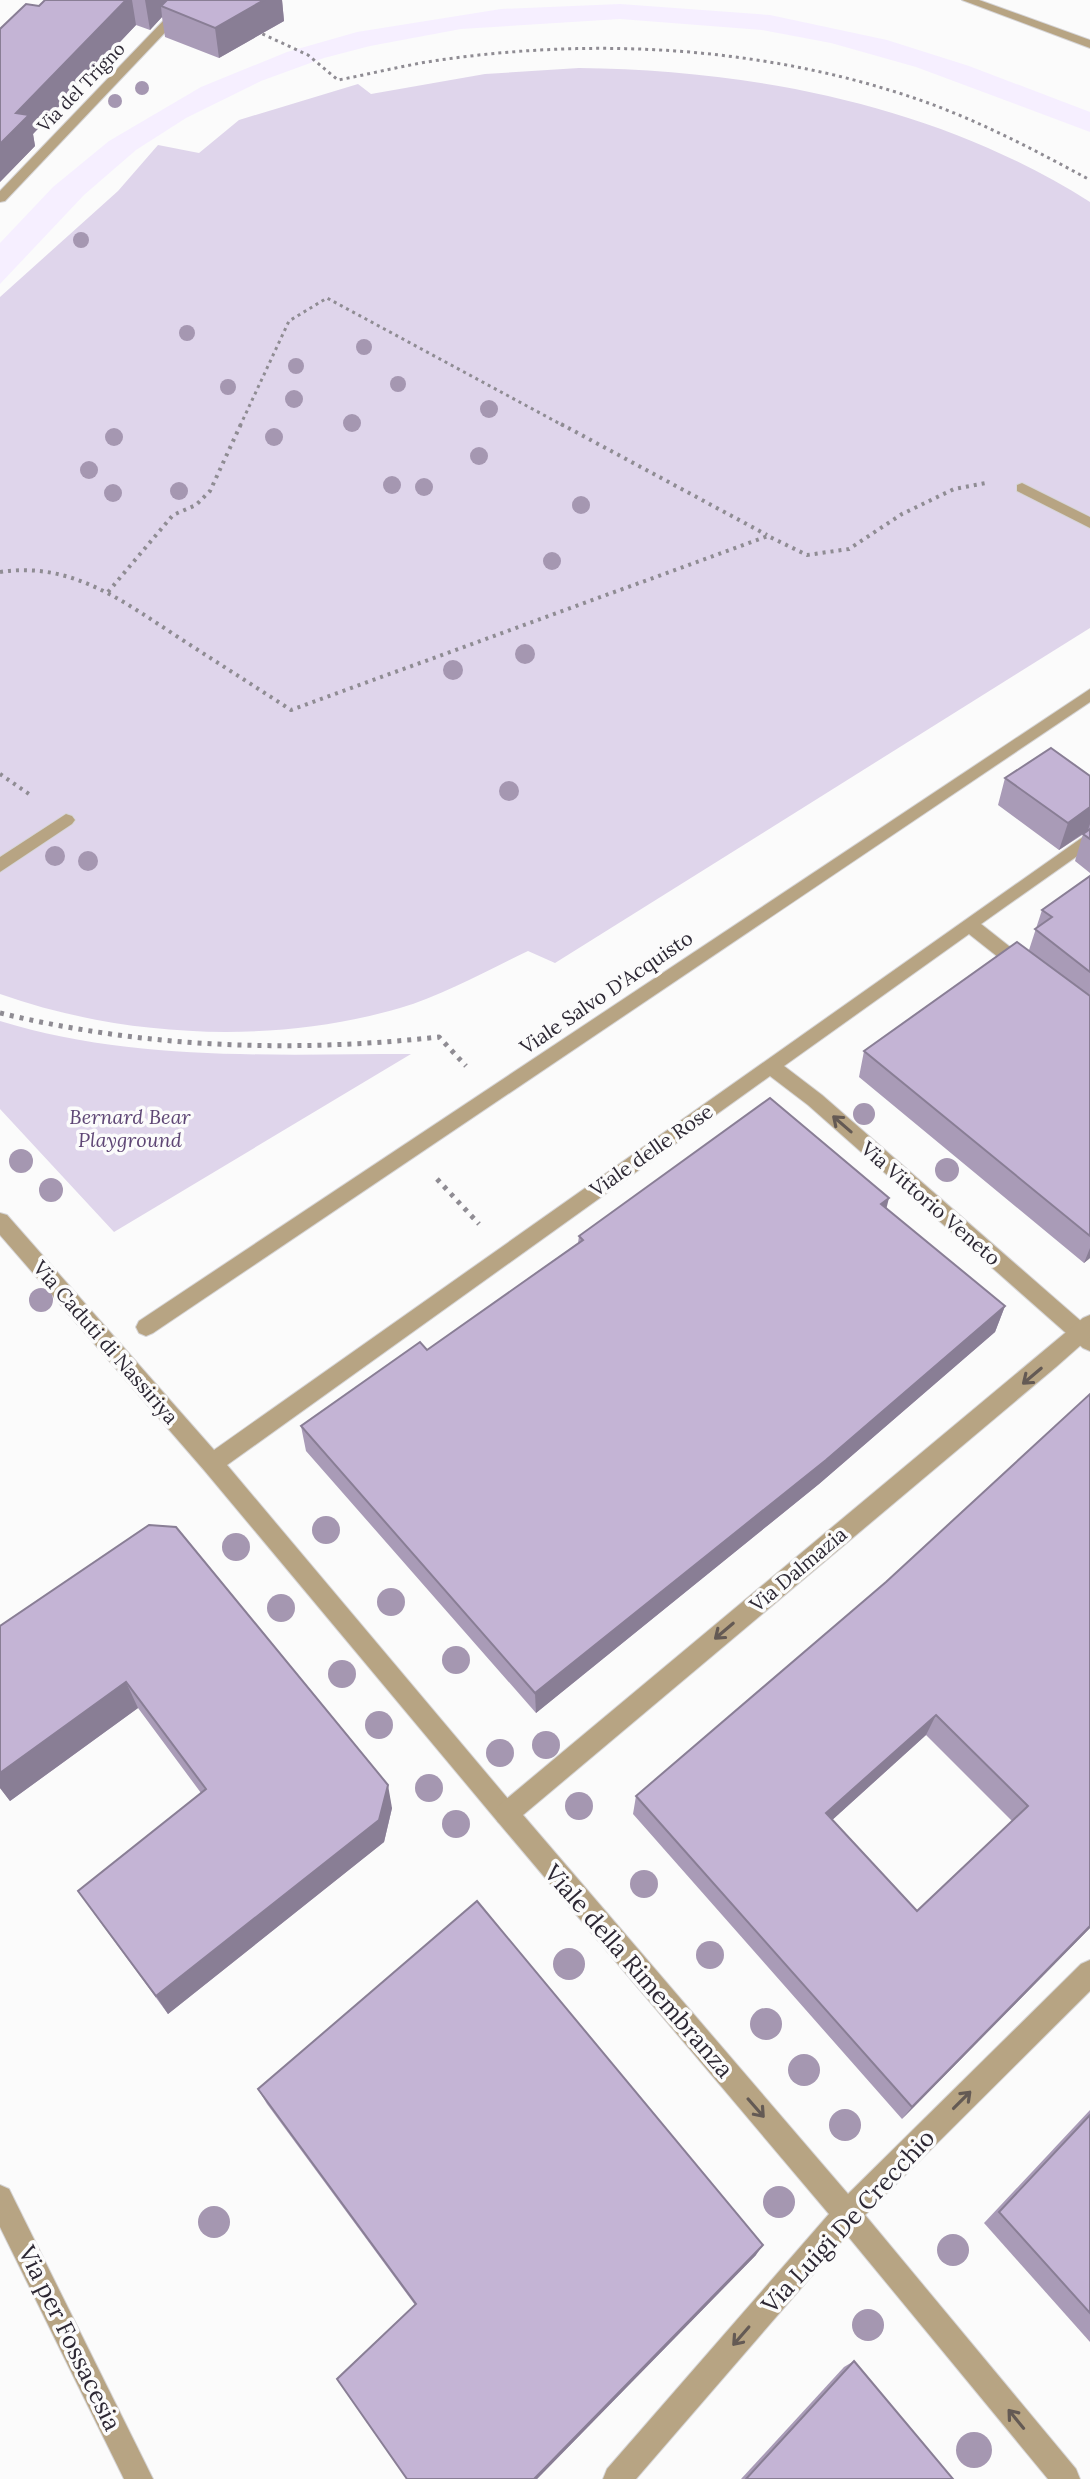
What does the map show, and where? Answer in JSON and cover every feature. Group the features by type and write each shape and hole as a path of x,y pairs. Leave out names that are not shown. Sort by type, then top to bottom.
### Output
{"street":[{"name":"Via del Trigno","path":"0,198 170,21 180,2 176,0"},
{"path":"968,0 1090,44"},
{"path":"1022,488 1090,523"},
{"name":"Viale Salvo D'Acquisto","path":"146,1327 1090,694"},
{"path":"0,866 66,820"},
{"name":"Viale delle Rose","path":"212,1463 1090,838"},
{"path":"970,925 1043,982"},
{"name":"Via Vittorio Veneto","path":"770,1066 815,1100 1086,1333"},
{"name":"Via Caduti di Nassiriya","path":"0,1221 212,1463"},
{"name":"Via Dalmazia","path":"506,1814 1086,1333"},
{"name":"Viale della Rimembranza","path":"212,1463 847,2214 1066,2479"},
{"name":"Via Luigi De Crecchio","path":"617,2479 847,2214 1090,1973"},
{"name":"Via per Fossacesia","path":"0,2198 139,2479"}],"path":[{"path":"252,29 308,55 338,80 404,64 533,49 640,48 740,58 824,72 919,98 1003,134 1090,180"},
{"path":"108,592 173,515 196,505 210,491 289,321 327,298 807,555 849,549 902,514 954,489 1001,480 1022,488"},
{"path":"0,572 56,571 82,578 291,710 768,536"},
{"path":"0,1013 56,1029 186,1045 320,1048 439,1037 493,1095"}],"shaded area":[{"path":"620,4 770,15 887,40 969,66 1090,112 1090,132 916,67 831,43 762,30 620,19 461,29 324,58 261,81 186,118 136,150 84,195 0,284 0,243 53,187 109,141 201,87 287,52 357,32 501,9"}],"green space":[{"path":"579,68 712,76 844,100 908,118 971,141 1032,169 1090,202 1090,628 555,963 528,951 448,990 400,1008 302,1028 251,1031 148,1028 48,1009 0,994 0,297 118,191 158,145 199,153 239,120 358,84 371,94 485,74"},
{"name":"Bernard Bear Playground","path":"0,1021 50,1034 152,1049 204,1053 411,1054 114,1232 0,1109"}],"building":[{"path":"45,0 126,0 16,113 29,115 0,144 0,29 26,4 39,6"},
{"path":"167,0 264,0 215,28 161,6"},
{"path":"1051,748 1090,776 1090,807 1068,823 1005,778"},
{"path":"1090,876 1090,972 1035,929 1052,917 1042,910"},
{"path":"1017,942 1090,996 1090,1236 864,1051"},
{"path":"770,1098 889,1198 881,1204 1005,1306 826,1460 535,1693 301,1426 420,1342 427,1350 583,1240 579,1236"},
{"path":"1090,1394 1090,1926 912,2107 636,1796 886,1582","holes":["936,1715 1028,1806 917,1911 826,1813"]},
{"path":"149,1525 176,1527 388,1785 379,1820 156,1996 78,1891 206,1789 126,1682 0,1773 0,1626"},
{"path":"477,1901 763,2245 534,2479 407,2479 337,2379 416,2304 258,2089"},
{"path":"1090,2115 1090,2313 999,2212"},
{"path":"854,2361 953,2479 746,2479"}]}
